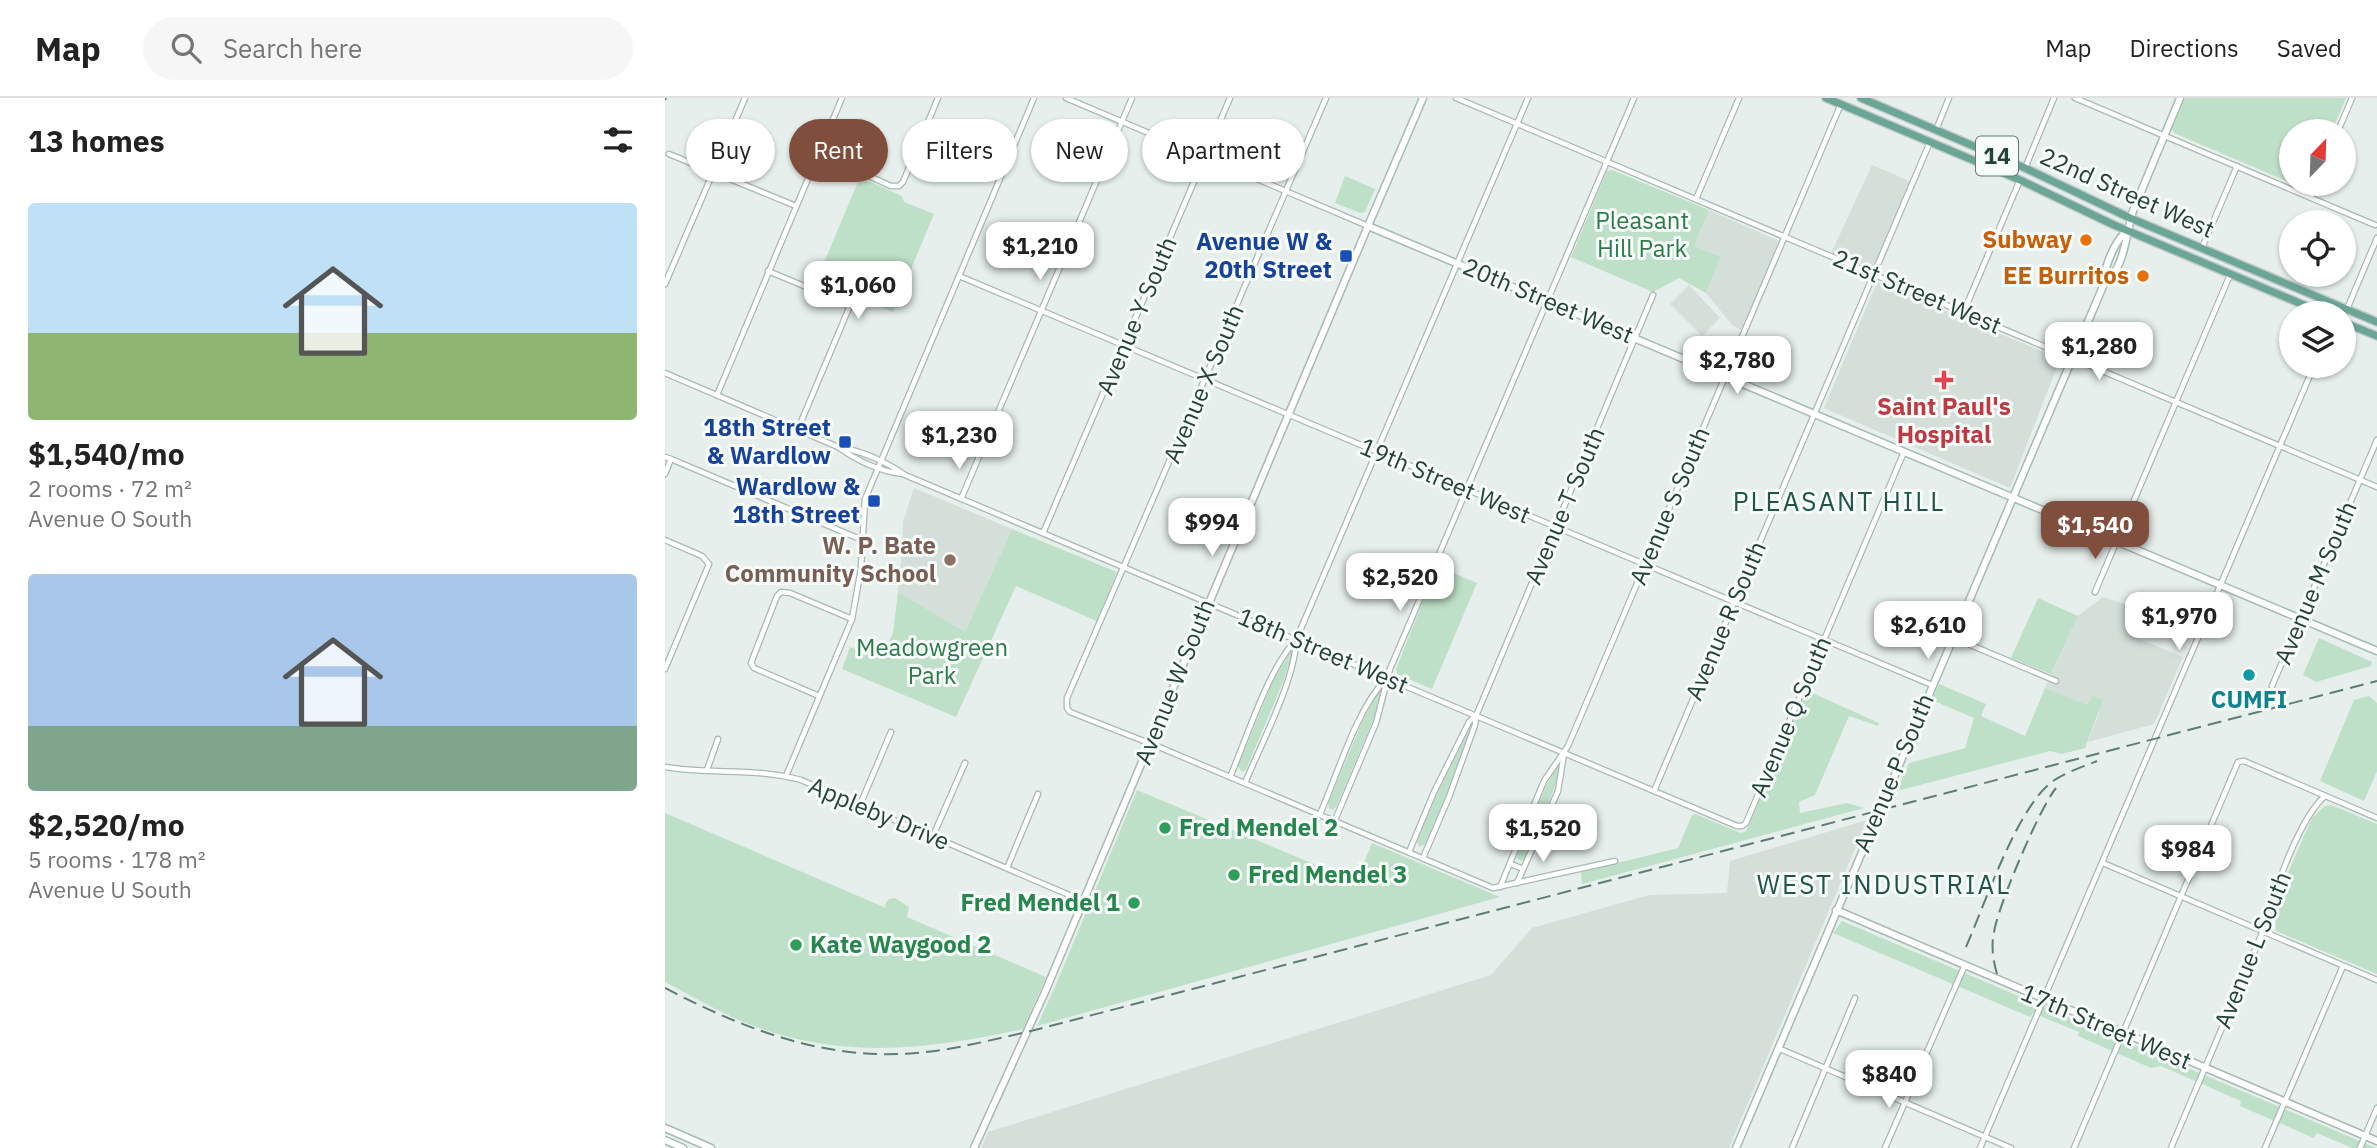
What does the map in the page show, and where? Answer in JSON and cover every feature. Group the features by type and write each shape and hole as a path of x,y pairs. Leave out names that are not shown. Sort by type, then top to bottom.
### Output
{"main road":[{"name":"Avenue W South","path":"974,1148 1083,901 1423,98"},
{"name":"22nd Street West","path":"1826,98 2294,301"},
{"name":"22nd Street West","path":"1861,98 2025,168 2130,218 2328,301"},
{"name":"Avenue P South","path":"1736,1148 2104,284 2104,273 2119,237 2127,230 2180,98"},
{"name":"20th Street West","path":"1368,226 2377,651"},
{"name":"22nd Street West","path":"2356,313 2377,322"},
{"path":"2356,327 2377,336"},
{"name":"17th Street West","path":"1836,911 2377,1141"},
{"path":"665,1128 711,1148"},
{"path":"665,1140 683,1148"}],"street":[{"path":"736,119 745,98"},
{"path":"833,119 842,98"},
{"path":"882,182 891,186 898,186 903,182 938,98"},
{"path":"786,776 852,619 861,569 865,499 1034,98"},
{"name":"20th Street West","path":"1066,98 1117,119"},
{"path":"1123,119 1132,98"},
{"name":"Avenue Y South","path":"1221,119 1230,98"},
{"name":"Avenue X South","path":"1150,744 1070,712 1067,698 1326,98"},
{"name":"21st Street West","path":"1456,98 2377,487"},
{"path":"1230,777 1275,671 1296,640 1528,98"},
{"path":"1335,820 1376,723 1387,689 1387,678 1634,98"},
{"path":"1696,199 1739,98"},
{"path":"1936,130 1949,98"},
{"path":"2025,168 2054,98"},
{"path":"2075,98 2376,224 2377,232"},
{"path":"2344,119 2352,98"},
{"name":"Avenue S South","path":"1517,883 1557,791 1564,754 1841,104"},
{"name":"Avenue R South","path":"1654,791 1930,142"},
{"path":"669,153 686,160"},
{"path":"2202,248 2237,166"},
{"path":"1964,311 2020,180"},
{"path":"665,284 708,182"},
{"path":"739,182 796,206"},
{"path":"717,395 806,182"},
{"path":"961,499 1096,182"},
{"name":"Avenue Y South","path":"1043,533 1194,182"},
{"name":"20th Street West","path":"1266,182 1368,226"},
{"path":"2350,301 2377,238"},
{"path":"768,271 845,303 849,308 798,429"},
{"path":"2095,592 2230,274"},
{"name":"19th Street West","path":"959,276 1932,685"},
{"name":"Avenue T South","path":"1423,858 1449,797 1476,716 1653,295"},
{"path":"665,373 798,429 878,468 905,475"},
{"path":"1980,1148 2309,378"},
{"name":"Avenue M South","path":"2272,686 2377,440"},
{"path":"838,447 852,449 905,475"},
{"name":"Avenue Q South","path":"1742,826 1746,823 1904,452"},
{"path":"665,457 862,538"},
{"path":"665,474 671,459"},
{"name":"18th Street West","path":"905,475 1564,754 1742,826"},
{"path":"665,540 702,556 709,564 665,669"},
{"path":"819,696 754,668 751,663 777,596 781,592 790,593 852,619"},
{"path":"1953,638 2056,681"},
{"path":"1245,783 1289,678 1296,652 1296,640"},
{"path":"1320,814 1361,716 1379,685 1387,678"},
{"name":"Avenue T South","path":"1409,852 1434,792 1469,722 1476,716"},
{"path":"860,806 891,732"},
{"path":"707,769 718,739"},
{"path":"1150,744 1493,888 1615,861"},
{"name":"Avenue S South","path":"1500,888 1544,781 1564,754"},
{"path":"2074,1148 2238,762 2244,761 2377,818"},
{"path":"933,836 965,763"},
{"name":"Appleby Drive","path":"665,766 748,770 786,776 1083,901"},
{"path":"1007,868 1038,794"},
{"name":"Avenue L South","path":"2171,1148 2263,931 2271,901 2307,816 2325,796"},
{"path":"1511,863 1523,869"},
{"path":"2103,863 2377,980"},
{"path":"2265,1148 2343,966"},
{"path":"1885,1148 1964,967"},
{"path":"1792,1148 1855,998"},
{"path":"1778,1048 2011,1148"},
{"path":"2360,1148 2377,1108"}],"shaded area":[{"path":"1872,165 1910,181 1874,274 1830,256"},
{"path":"1709,210 1779,241 1742,330 1733,326 1706,293 1721,257 1694,246"},
{"name":"Saint Paul's Hospital","path":"1877,282 2060,359 2010,488 1824,408"},
{"path":"1689,285 1720,318 1702,336 1670,304"},
{"name":"W. P. Bate Community School","path":"914,488 1012,529 965,632 898,592 903,522"},
{"path":"2103,597 2146,611 2135,637 2183,657 2154,724 2088,742 2100,711 2045,688 2078,616"},
{"path":"1867,820 1729,1148 981,1148 988,1132 1491,975 1532,928 1649,895 1727,893 1730,861"}],"green space":[{"path":"2185,98 2346,98 2337,119 2279,119 2279,178 2174,133 2172,129"},
{"name":"Pleasant Hill Park","path":"1612,170 1709,210 1694,246 1721,257 1706,293 1679,278 1653,292 1571,257 1607,171"},
{"path":"1345,176 1375,189 1365,212 1360,213 1335,203"},
{"path":"858,182 871,182 902,196 904,202 934,214 893,312 815,284"},
{"name":"Meadowgreen Park","path":"1012,529 1117,572 1097,621 1016,586 956,717 842,669 850,647 881,659 893,633 898,592 965,632"},
{"path":"1437,566 1477,583 1432,689 1397,674 1396,669"},
{"path":"2038,598 2078,616 2051,674 2011,658"},
{"path":"2319,638 2372,662 2371,666 2316,682 2303,675"},
{"path":"1292,649 1283,682 1246,770 1242,772 1238,766 1272,683"},
{"path":"1939,684 1986,704 1981,716 2025,736 2045,688 2087,705 2092,696 2103,700 2085,748 2062,754 2050,751 1897,791 1909,763 1965,748 1974,718 1932,700"},
{"path":"1381,688 1383,689 1372,723 1336,807 1332,810 1328,803 1363,720"},
{"path":"1806,690 1879,723 1878,726 1849,716 1815,795 1799,802 1800,813 1847,803 1864,808 1582,884 1581,872 1678,848 1692,815 1695,814 1741,833 1746,831"},
{"path":"2369,696 2377,703 2377,771 2364,801 2320,781 2354,700"},
{"path":"1472,724 1426,844 1419,847 1417,841 1438,792"},
{"path":"1558,766 1560,767 1554,789 1525,859 1521,861 1517,855 1546,786"},
{"path":"1137,790 1347,878 1354,879 1359,875 1372,843 1500,897 1037,1026"},
{"path":"2331,805 2377,824 2377,974 2276,931 2275,902 2312,818 2325,806"},
{"path":"665,813 886,908 885,904 889,899 895,898 909,907 907,917 1046,977 1023,1029 922,1046 889,1048 823,1044 756,1027 665,982"},
{"path":"1842,921 2376,1148 2352,1148 2317,1133 2314,1138 2240,1106 2241,1101 2161,1066 2151,1068 2078,1036 2079,1032 2033,1013 2030,1017 1833,933"}],"railway":[{"path":"665,988 755,1029 817,1047 882,1054 930,1052 958,1047 1027,1032 2377,681"},
{"path":"1966,947 2003,858 2027,812 2053,781 2097,761"},
{"path":"1997,974 1993,948 1997,919 2030,835 2056,788"}],"place":[{"name":"Subway","path":"2086,240"},
{"name":"Avenue W & 20th Street","path":"1346,256"},
{"name":"EE Burritos","path":"2143,276"},
{"name":"Saint Paul's Hospital","path":"1944,380"},
{"name":"18th Street & Wardlow","path":"845,442"},
{"name":"Wardlow & 18th Street","path":"874,501"},
{"name":"W. P. Bate Community School","path":"950,560"},
{"name":"CUMFI","path":"2249,675"},
{"name":"Fred Mendel 2","path":"1165,828"},
{"name":"Fred Mendel 3","path":"1234,875"},
{"name":"Fred Mendel 1","path":"1134,903"},
{"name":"Kate Waygood 2","path":"796,945"}],"district":[{"name":"PLEASANT HILL","path":"1839,502"},
{"name":"WEST INDUSTRIAL","path":"1884,885"}]}
